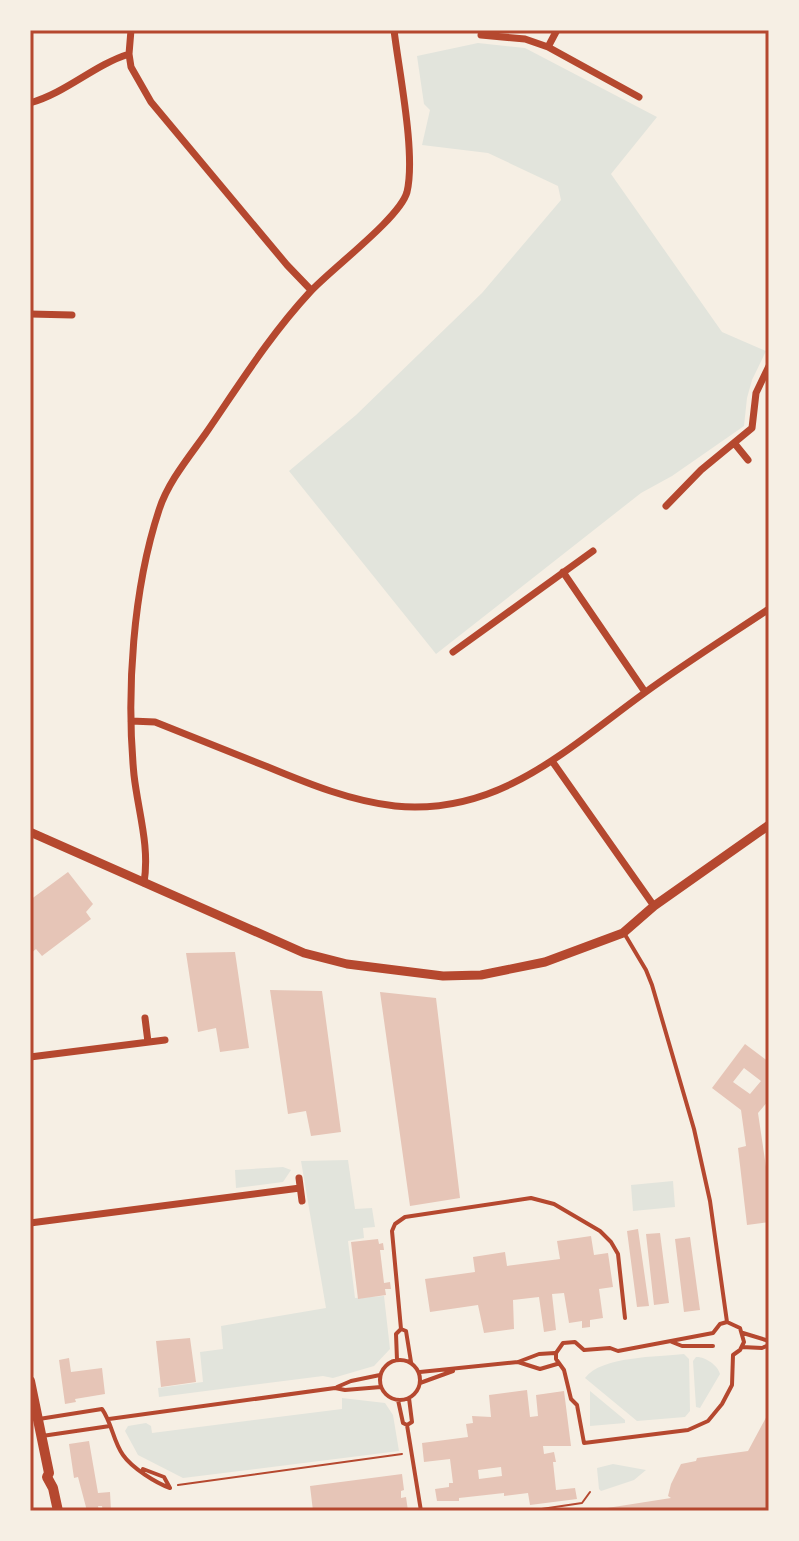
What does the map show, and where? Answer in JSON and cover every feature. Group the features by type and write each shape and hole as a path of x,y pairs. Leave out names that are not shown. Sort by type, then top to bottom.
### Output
{"main road":[{"path":"30,1384 49,1473 53,1474 58,1511"}],"street":[{"path":"131,30 131,67 151,102 311,290"},
{"path":"144,883 147,863 131,721 136,627 150,539 160,506 173,481 251,366 311,290 393,214 406,197 410,172 394,30"},
{"path":"548,47 557,30"},
{"path":"481,35 525,39 548,47 639,97"},
{"path":"30,103 75,84 114,59 129,54"},
{"path":"30,314 72,315"},
{"path":"666,506 701,470 752,428 756,393 769,366"},
{"path":"735,444 748,460"},
{"path":"668,485 676,493"},
{"path":"453,652 470,645 593,551"},
{"path":"563,572 645,692"},
{"path":"131,721 155,722 315,786 356,799 397,806 477,800 552,761 645,692 769,609"},
{"path":"552,761 654,906"},
{"path":"30,832 304,953 347,964 443,976 481,975 545,962 623,933 654,906 769,825"},
{"path":"145,1018 148,1042"},
{"path":"30,1057 165,1040"},
{"path":"299,1178 302,1201"},
{"path":"30,1223 300,1188"}],"lane":[{"path":"623,933 649,978 694,1129 715,1226 727,1322"},
{"path":"401,1329 392,1231 395,1224 405,1217 531,1198 554,1204 600,1231 611,1242 618,1254 625,1318"},
{"path":"743,1333 742,1347 733,1355 732,1385 708,1421 688,1430 584,1443 577,1405 571,1399 564,1370 557,1364 556,1353 563,1343 575,1342 584,1350 610,1348 618,1351 713,1333 720,1324 727,1322 737,1325 743,1333 769,1343"},
{"path":"397,1360 396,1334 401,1329"},
{"path":"380,1375 385,1393 398,1400 409,1398 420,1383 420,1372 411,1362 406,1331 401,1329"},
{"path":"672,1342 682,1346 713,1346"},
{"path":"742,1347 762,1348 769,1343"},
{"path":"420,1372 518,1362 539,1354 556,1353"},
{"path":"109,1419 335,1388 380,1375 390,1362 411,1362"},
{"path":"518,1362 540,1369 557,1364"},
{"path":"420,1383 455,1370"},
{"path":"335,1388 381,1387"},
{"path":"407,1425 412,1422 409,1398"},
{"path":"398,1400 403,1423 407,1425 421,1511"},
{"path":"37,1420 102,1409 122,1454 149,1478 170,1488"},
{"path":"41,1437 110,1426"}],"path":[{"path":"170,1488 187,1482 410,1453"},
{"path":"528,1511 582,1503 590,1492"}],"shaded area":[{"path":"478,43 525,48 657,117 611,174 722,332 766,351 752,380 744,426 672,476 641,493 436,654 289,471 356,415 482,293 561,200 558,186 488,153 422,145 430,110 424,104 417,56"},
{"path":"348,1160 355,1209 372,1208 375,1227 363,1228 364,1238 348,1241 355,1298 384,1296 390,1349 374,1366 333,1378 323,1376 159,1397 158,1388 203,1382 200,1352 223,1349 221,1326 326,1308 301,1161"},
{"path":"283,1167 291,1170 283,1182 236,1188 235,1170"},
{"path":"673,1181 675,1207 633,1211 631,1185"},
{"path":"684,1354 689,1359 690,1411 685,1417 637,1421 585,1378 604,1365 616,1362"},
{"path":"696,1357 710,1362 720,1374 700,1408 696,1407 693,1361"},
{"path":"590,1391 625,1420 625,1423 590,1426"},
{"path":"342,1398 385,1403 393,1415 399,1451 183,1478 138,1455 125,1431 128,1426 146,1423 151,1426 152,1433 342,1409"},
{"path":"613,1464 646,1470 634,1480 601,1491 597,1468"}],"building":[{"path":"68,872 93,904 86,912 91,919 42,956 36,949 30,954 30,900"},
{"path":"235,952 249,1048 220,1052 216,1028 198,1032 186,953"},
{"path":"270,990 322,991 341,1132 311,1136 306,1111 288,1114"},
{"path":"380,992 436,998 460,1198 410,1206"},
{"path":"745,1044 769,1062 769,1100 758,1113 769,1187 769,1222 747,1225 738,1148 746,1146 741,1110 712,1088","holes":["744,1068 761,1081 750,1094 733,1082"]},
{"path":"638,1229 649,1306 637,1307 627,1231"},
{"path":"660,1233 669,1303 654,1305 646,1234"},
{"path":"591,1236 594,1255 608,1253 613,1287 599,1289 603,1318 590,1320 590,1327 582,1328 582,1321 569,1323 564,1293 552,1294 556,1330 544,1332 539,1297 513,1300 514,1329 484,1333 478,1305 430,1312 425,1279 475,1272 473,1257 505,1252 507,1266 560,1259 557,1241"},
{"path":"690,1237 700,1310 684,1312 675,1239"},
{"path":"378,1239 379,1244 383,1243 384,1250 380,1250 384,1283 390,1282 391,1289 385,1289 386,1295 358,1299 351,1242"},
{"path":"190,1338 196,1382 161,1387 156,1341"},
{"path":"69,1358 71,1372 102,1368 105,1394 75,1399 76,1402 65,1404 59,1360"},
{"path":"527,1390 530,1417 538,1416 536,1395 564,1391 571,1446 543,1446 544,1454 554,1452 556,1490 575,1488 577,1499 530,1505 528,1493 504,1496 504,1493 459,1498 459,1501 437,1501 435,1489 449,1487 449,1483 453,1483 450,1459 424,1462 422,1443 468,1437 466,1424 473,1423 472,1416 491,1417 489,1395","holes":["501,1467 502,1476 479,1479 478,1470"]},
{"path":"769,1412 769,1511 588,1511 671,1498 668,1496 671,1484 681,1464 696,1461 697,1458 748,1451"},
{"path":"89,1441 98,1493 110,1492 111,1511 103,1511 102,1506 98,1506 99,1511 87,1511 78,1477 74,1478 69,1444"},
{"path":"402,1474 404,1490 401,1491 401,1498 406,1497 408,1511 313,1511 310,1486"}]}
